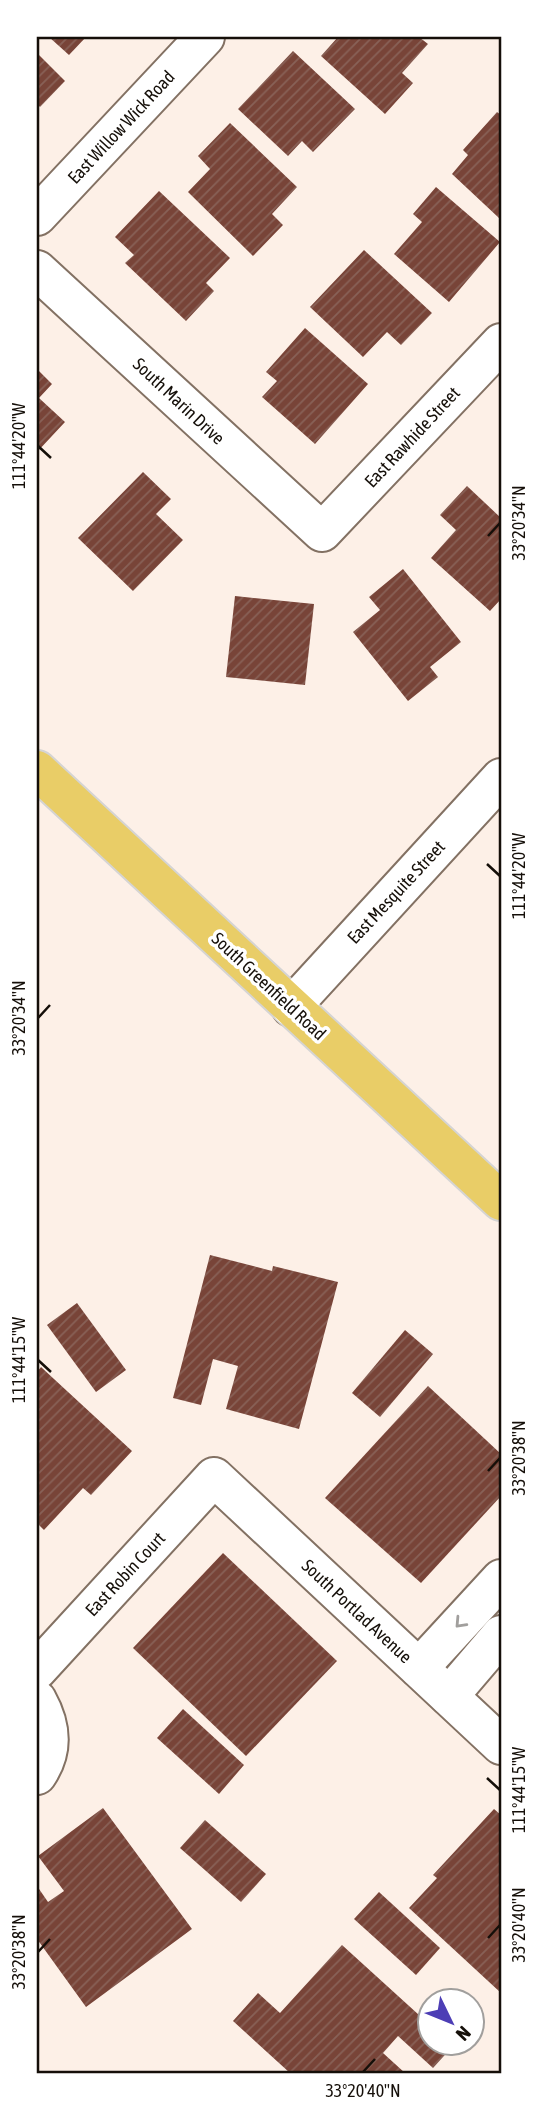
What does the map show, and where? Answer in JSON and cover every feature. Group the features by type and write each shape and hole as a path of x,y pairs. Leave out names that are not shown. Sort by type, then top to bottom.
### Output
{"main road":[{"name":"South Greenfield Road","path":"37,770 501,1201"}],"street":[{"name":"East Willow Wick Road","path":"37,216 205,37"},
{"name":"South Marin Drive","path":"37,270 322,532"},
{"name":"East Rawhide Street","path":"322,532 501,343"},
{"name":"East Mesquite Street","path":"291,1007 501,778"},
{"name":"South Portlad Avenue","path":"214,1477 501,1745"},
{"name":"East Robin Court","path":"37,1671 214,1477"},
{"path":"419,1668 501,1578"},
{"path":"449,1696 501,1635"},
{"path":"37,1700 46,1716 50,1736 47,1755 37,1775"}],"building":[{"path":"49,37 86,37 69,55"},
{"path":"338,37 419,37 428,44 402,73 413,83 385,114 321,56"},
{"path":"293,51 355,109 313,152 302,141 288,156 238,109"},
{"path":"37,53 65,81 40,107 37,104"},
{"path":"497,112 501,115 499,218 452,174 468,155 463,150"},
{"path":"230,123 297,187 272,214 283,225 253,256 188,192 210,169 198,156"},
{"path":"436,187 500,242 449,302 394,254 422,222 413,214"},
{"path":"159,191 230,258 206,283 214,291 186,321 125,263 134,255 115,237"},
{"path":"364,250 432,313 401,345 387,332 363,357 310,307"},
{"path":"305,328 368,384 315,444 262,397 277,381 266,372"},
{"path":"37,369 52,384 39,398 65,422 37,452"},
{"path":"143,472 171,499 156,514 183,540 133,591 78,538"},
{"path":"467,486 501,518 501,599 490,611 431,558 456,530 440,515"},
{"path":"403,569 461,642 430,667 438,677 408,701 353,632 380,610 369,597"},
{"path":"235,596 314,604 305,685 226,677"},
{"path":"210,1255 272,1271 273,1266 338,1282 299,1429 226,1409 238,1366 213,1359 201,1405 173,1398"},
{"path":"77,1303 126,1370 96,1392 47,1325"},
{"path":"405,1330 433,1354 380,1417 352,1393"},
{"path":"41,1367 132,1451 91,1495 83,1488 44,1530 37,1523 37,1372"},
{"path":"428,1386 501,1454 501,1496 421,1583 325,1498"},
{"path":"223,1553 337,1661 246,1756 133,1648"},
{"path":"183,1709 244,1765 219,1794 157,1738"},
{"path":"103,1808 192,1929 86,2007 37,1939 37,1886 48,1902 64,1891 38,1856"},
{"path":"494,1809 501,1815 501,1993 409,1908 437,1878 433,1875"},
{"path":"205,1820 266,1874 241,1902 180,1848"},
{"path":"379,1892 440,1948 416,1975 354,1919"},
{"path":"342,1945 416,2012 416,2052 398,2036 383,2053 405,2073 290,2073 233,2021 258,1993 280,2013"},
{"path":"422,2058 442,2058 433,2068"}]}
